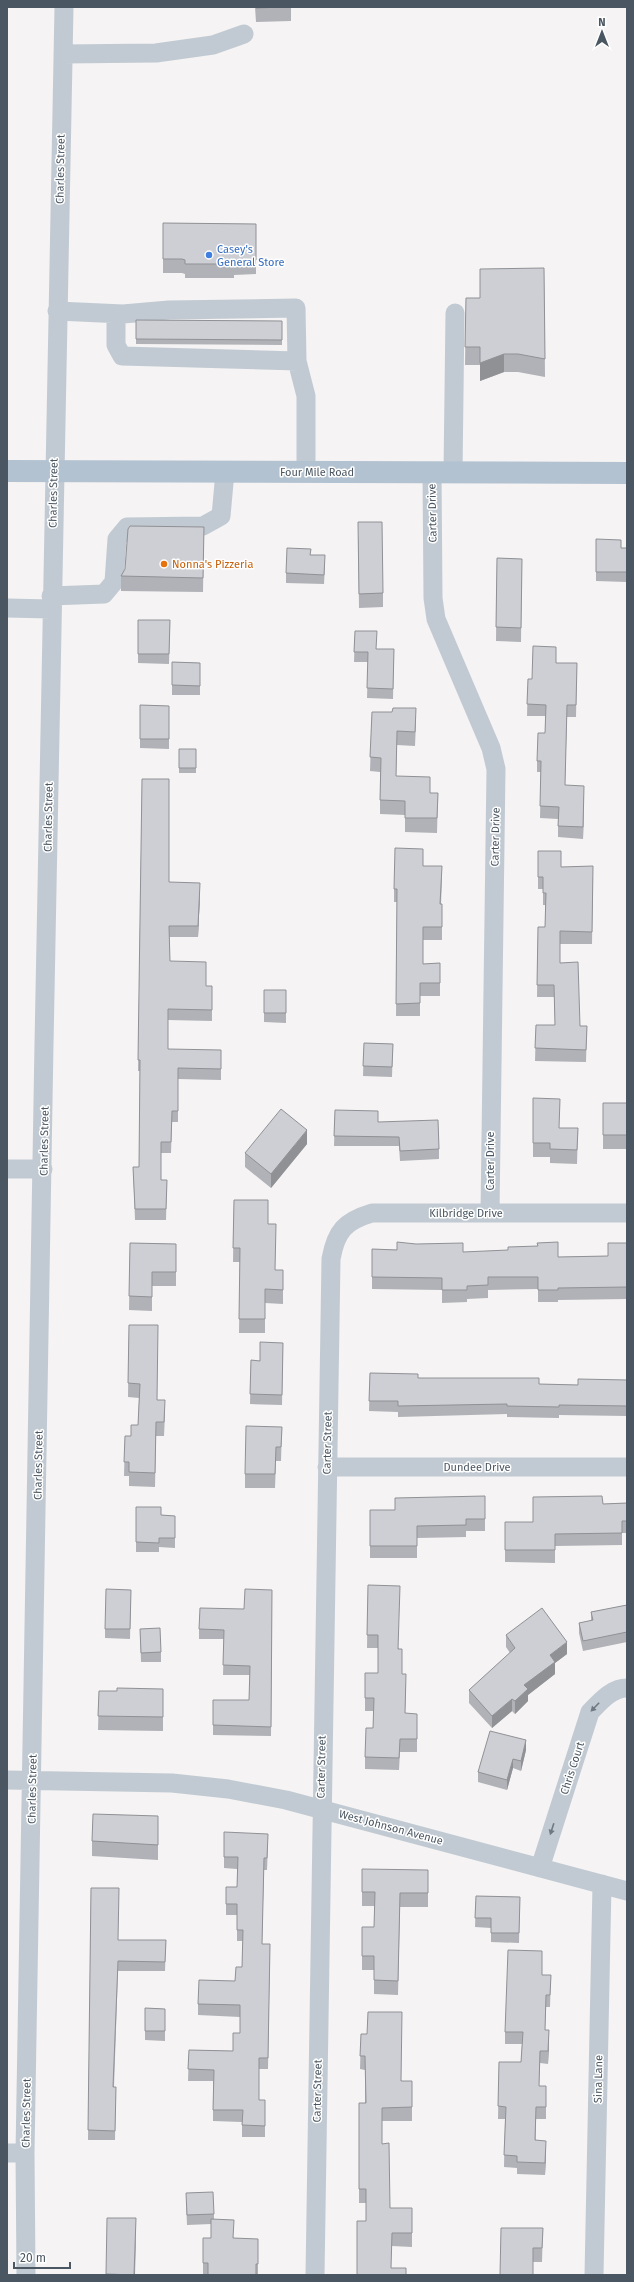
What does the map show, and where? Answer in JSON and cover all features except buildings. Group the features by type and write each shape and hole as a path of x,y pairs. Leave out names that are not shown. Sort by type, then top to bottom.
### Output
{"main road":[{"name":"Four Mile Road","path":"7,470 627,473"}],"street":[{"name":"Charles Street","path":"26,2275 16,2153 32,1780 53,471 64,7"},
{"path":"63,54 156,53 213,45 244,34"},
{"path":"57,311 116,314 169,310 296,308 297,361 306,396 306,472"},
{"path":"453,473 455,313"},
{"path":"116,314 116,345 122,356 297,361"},
{"path":"7,608 51,603 104,594 114,582 117,539 127,527 203,526 221,516 225,472"},
{"name":"Carter Drive","path":"432,473 433,598 436,619 491,748 496,769 490,1213"},
{"path":"7,1169 43,1169"},
{"name":"Kilbridge Drive","path":"331,1259 334,1242 339,1233 347,1224 362,1216 377,1213 627,1213"},
{"name":"Carter Street","path":"315,2275 321,1809 331,1259"},
{"name":"Dundee Drive","path":"327,1467 627,1467"},
{"name":"Chris Court","path":"540,1868 590,1712 606,1695 622,1688 627,1688"},
{"name":"West Johnson Avenue","path":"7,1780 172,1783 228,1789 321,1809 627,1891"},
{"name":"Sina Lane","path":"594,2275 602,1884"}],"place":[{"name":"Casey's General Store","path":"209,255"},
{"name":"Nonna's Pizzeria","path":"164,564"}]}
